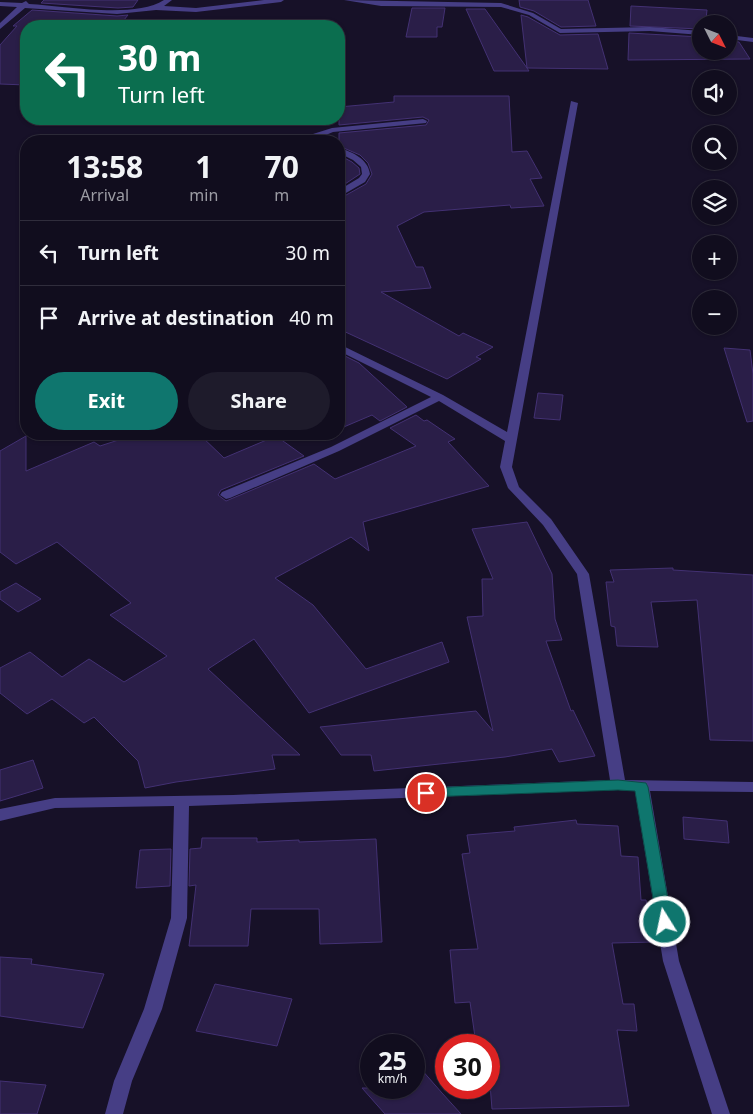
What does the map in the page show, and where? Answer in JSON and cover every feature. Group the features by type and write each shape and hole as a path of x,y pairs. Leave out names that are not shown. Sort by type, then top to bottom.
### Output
{"street":[{"path":"0,27 30,0"},
{"path":"156,8 169,0"},
{"path":"0,4 117,12 156,8 196,10 281,0"},
{"path":"347,0 381,4 501,5 531,14 560,31 650,29 692,32"},
{"path":"738,38 753,40"},
{"path":"574,103 506,467 514,488 547,522 583,574 618,785"},
{"path":"319,135 332,130 423,121"},
{"path":"345,153 356,158 365,166 366,174 362,180 345,190"},
{"path":"345,350 439,397 512,440"},
{"path":"226,495 335,449 439,397"},
{"path":"0,815 55,803 233,800 618,785 642,787 753,787"},
{"path":"642,787 671,961 722,1114"},
{"path":"114,1114 124,1081 153,1009 179,918 182,800"}],"building":[{"path":"44,0 138,0 133,7 118,8 41,3"},
{"path":"519,0 588,0 596,26 561,27 534,11 520,7"},
{"path":"631,6 707,10 706,15 692,15 692,29 630,26"},
{"path":"412,8 445,8 442,27 437,27 437,37 406,37"},
{"path":"466,9 485,9 529,71 494,71"},
{"path":"32,10 117,16 128,15 124,20 20,20"},
{"path":"521,15 560,35 598,34 608,69 527,68"},
{"path":"20,20 20,85 0,84 0,45 17,26 13,26"},
{"path":"629,33 692,36 692,59 628,60"},
{"path":"738,42 739,42 750,59 738,59"},
{"path":"394,96 509,96 512,152 527,151 542,178 530,179 544,206 511,208 510,205 424,212 397,226 416,267 423,267 431,288 381,292 459,336 463,333 493,347 476,357 481,359 447,379 345,332 345,196 366,184 372,174 368,163 360,155 345,149 345,135 339,135 339,133 426,125 429,120 423,117 345,124 345,106 394,102"},
{"path":"345,158 359,168 360,174 345,184"},
{"path":"724,348 750,350 753,374 753,421 747,422"},
{"path":"345,356 359,363 407,407 380,421 372,415 345,426"},
{"path":"538,393 563,395 560,420 534,418"},
{"path":"416,415 424,421 427,420 455,439 448,442 489,486 363,522 369,551 351,537 275,578 313,605 366,669 442,642 449,662 309,713 254,639 208,669 300,755 272,755 275,769 145,788 138,761 94,717 84,723 52,699 27,714 0,693 0,668 30,652 62,677 89,659 124,682 167,656 110,615 131,603 57,542 16,564 0,552 0,451 20,439 26,440 26,471 94,442 100,446 118,440 205,440 224,458 267,440 282,440 304,456 221,490 218,495 226,501 314,464 335,479 416,446 390,428"},
{"path":"527,522 552,574 555,619 562,640 546,641 571,711 573,710 595,756 559,762 552,749 505,757 374,771 371,755 341,755 320,727 476,711 493,731 467,617 483,616 482,579 493,579 472,529"},
{"path":"673,568 673,570 753,575 753,741 710,740 697,600 651,602 658,647 617,646 615,627 611,626 606,582 614,582 610,570"},
{"path":"16,583 41,599 18,612 0,599 0,592"},
{"path":"33,760 43,788 0,801 0,770"},
{"path":"683,817 727,821 729,843 684,839"},
{"path":"576,820 577,824 618,826 621,856 638,857 641,900 646,900 654,942 612,943 623,1004 634,1004 637,1031 617,1030 629,1106 492,1109 491,1099 500,1099 500,1034 475,1034 470,1002 455,1003 450,950 478,949 462,854 470,853 467,835 515,831 514,827"},
{"path":"202,838 257,838 257,842 376,839 382,942 320,944 319,909 251,909 248,946 189,946 196,885 189,886 190,849 201,848"},
{"path":"171,849 170,886 136,888 140,850"},
{"path":"0,957 32,959 31,964 104,974 83,1028 0,1016"},
{"path":"215,984 292,999 277,1046 196,1031"},
{"path":"425,1073 435,1085 435,1099 448,1099 461,1114 385,1114 372,1099 425,1099"},
{"path":"0,1081 46,1085 37,1114 0,1114"}],"route":[{"path":"426,793 618,785 642,787 665,922"}]}
